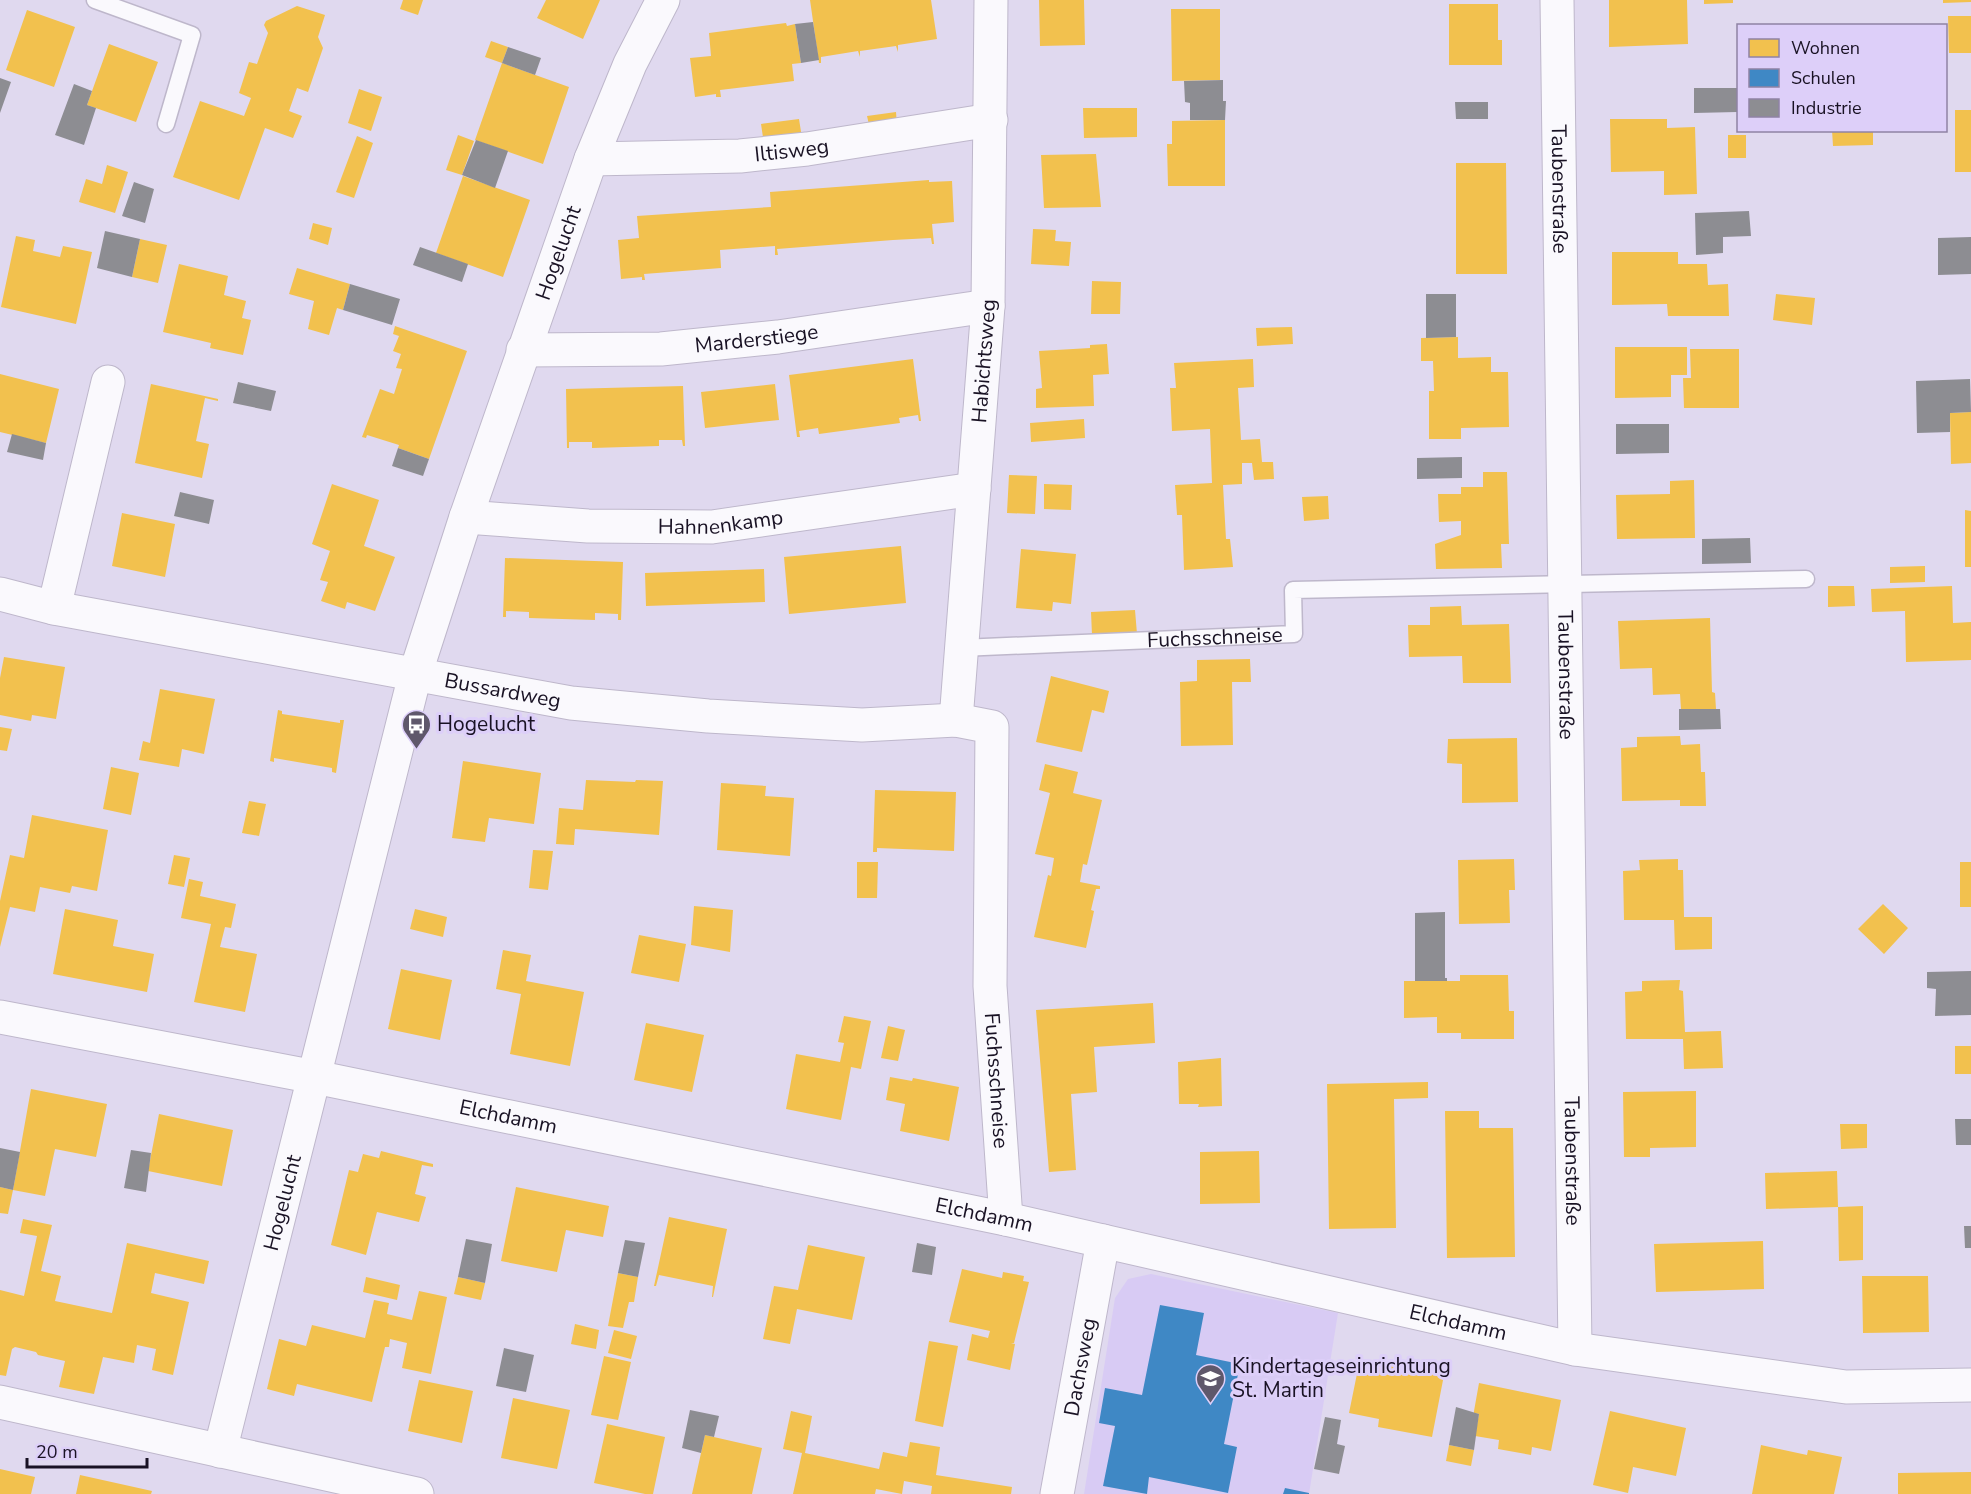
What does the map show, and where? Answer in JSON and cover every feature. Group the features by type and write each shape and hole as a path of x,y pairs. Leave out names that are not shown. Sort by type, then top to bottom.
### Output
{"street":[{"name":"Hogelucht","path":"220,1451 415,675 466,517 591,159 630,64 663,0"},
{"name":"Habichtsweg","path":"956,720 988,306 991,0"},
{"name":"Taubenstraße","path":"1557,0 1575,1349"},
{"name":"Iltisweg","path":"591,159 740,156 819,147 991,120"},
{"name":"Marderstiege","path":"523,350 661,349 778,337 988,306"},
{"path":"54,608 108,382"},
{"name":"Hahnenkamp","path":"466,517 588,526 712,527 974,489"},
{"name":"Bussardweg","path":"0,594 54,608 570,703 708,716 862,725 956,720"},
{"name":"Fuchsschneise","path":"956,720 992,727 990,986 1006,1219"},
{"name":"Elchdamm","path":"0,1017 315,1077 1006,1219 1575,1349 1846,1387 1971,1385"},
{"name":"Dachsweg","path":"1058,1494 1103,1240"},
{"path":"0,1402 417,1494"}],"lane":[{"path":"95,0 192,35 166,124"},
{"path":"1565,585 1806,579"},
{"name":"Fuchsschneise","path":"961,648 1294,634 1293,590 1565,585"}],"shaded area":[{"name":"Kindertageseinrichtung St. Martin","path":"1151,1274 1338,1313 1309,1494 1084,1494 1115,1298 1128,1279"}],"building: Wohnen":[{"path":"403,0 423,0 418,15 400,9"},
{"path":"546,0 600,0 583,39 537,18"},
{"path":"810,0 931,0 937,39 898,45 898,52 896,46 860,51 860,57 858,51 821,57 821,63 819,63"},
{"path":"1039,0 1084,0 1085,45 1040,46"},
{"path":"1609,0 1687,0 1688,44 1609,47"},
{"path":"1704,0 1733,0 1733,3 1704,4"},
{"path":"1943,0 1971,0 1971,2 1943,3"},
{"path":"1449,4 1498,4 1498,40 1502,40 1502,65 1449,65"},
{"path":"297,6 325,15 318,37 323,48 308,92 297,88 289,111 302,116 293,138 265,128 239,200 173,177 200,101 244,116 251,98 239,93 249,62 257,64 268,33 264,25 266,21"},
{"path":"1171,9 1220,9 1220,80 1172,81"},
{"path":"27,10 75,27 54,87 6,70"},
{"path":"1948,16 1971,16 1971,53 1949,53"},
{"path":"786,23 787,26 795,24 801,63 792,64 794,81 720,90 721,97 716,97 716,94 695,97 690,58 711,56 709,33"},
{"path":"491,41 508,47 502,63 485,57"},
{"path":"109,44 158,62 136,122 87,105"},
{"path":"502,63 569,87 543,164 475,140"},
{"path":"359,89 382,97 371,131 348,123"},
{"path":"1083,108 1137,108 1137,137 1084,138"},
{"path":"1955,110 1971,110 1971,172 1955,172"},
{"path":"896,112 897,125 870,129 867,116"},
{"path":"799,119 802,138 764,144 761,124"},
{"path":"1610,119 1667,119 1667,128 1695,127 1697,194 1664,195 1664,171 1611,172"},
{"path":"1225,120 1225,186 1168,186 1167,144 1172,144 1172,121"},
{"path":"1832,132 1873,132 1873,145 1833,146"},
{"path":"458,135 474,141 462,175 446,170"},
{"path":"1728,135 1746,135 1746,158 1728,158"},
{"path":"357,136 373,143 354,198 336,192"},
{"path":"1096,154 1101,207 1044,208 1041,155"},
{"path":"1456,163 1506,163 1507,274 1456,274"},
{"path":"107,165 128,172 115,213 79,202 86,179 102,184"},
{"path":"463,176 530,200 503,277 436,253"},
{"path":"929,180 929,182 952,181 954,222 932,224 934,244 931,238 893,240 777,249 778,255 775,255 775,246 720,250 721,268 644,274 645,280 642,280 642,277 621,279 618,240 639,238 637,216 771,207 770,192"},
{"path":"313,223 332,228 328,245 309,239"},
{"path":"1033,229 1056,230 1055,241 1071,242 1069,266 1031,264"},
{"path":"16,236 35,240 33,251 60,257 63,246 92,252 76,324 1,307"},
{"path":"140,239 167,245 158,283 132,277"},
{"path":"1612,252 1678,252 1678,264 1707,264 1708,285 1728,284 1729,316 1668,316 1667,304 1612,305"},
{"path":"179,264 228,276 224,295 246,301 242,318 251,320 243,355 210,348 211,343 163,332"},
{"path":"297,268 350,284 343,310 337,308 329,335 308,329 314,301 289,294"},
{"path":"1092,281 1121,282 1120,314 1091,314"},
{"path":"1776,294 1815,298 1812,325 1773,320"},
{"path":"395,326 467,351 429,459 398,448 399,445 367,435 366,438 362,437 380,389 394,394 402,369 396,368 401,354 393,351 399,336 393,334"},
{"path":"1292,327 1293,344 1257,346 1256,328"},
{"path":"1458,337 1458,358 1491,357 1491,372 1508,372 1509,427 1461,428 1461,439 1429,439 1429,391 1434,391 1433,361 1421,361 1421,338"},
{"path":"1107,344 1109,374 1093,375 1094,406 1036,408 1036,389 1042,388 1039,351 1090,348 1090,345"},
{"path":"1615,347 1687,347 1687,375 1671,375 1671,397 1615,398"},
{"path":"1690,349 1739,349 1739,408 1684,408 1683,378 1691,378"},
{"path":"913,359 921,421 918,415 899,418 900,423 819,434 818,428 799,431 800,437 797,437 789,375"},
{"path":"1253,359 1254,387 1238,388 1241,440 1260,439 1262,462 1273,462 1274,479 1254,480 1252,463 1242,463 1242,484 1223,485 1226,539 1230,539 1233,567 1184,570 1182,515 1177,515 1175,485 1212,483 1210,429 1172,431 1170,388 1176,388 1174,363"},
{"path":"0,374 59,389 46,443 0,432"},
{"path":"151,384 218,399 218,401 205,398 196,441 209,444 202,478 135,463"},
{"path":"775,384 779,420 705,428 701,392"},
{"path":"683,386 685,446 682,440 659,440 659,446 592,448 592,442 569,442 569,448 567,448 566,389"},
{"path":"1971,412 1971,463 1951,464 1950,413"},
{"path":"1084,419 1085,438 1031,442 1030,423"},
{"path":"1483,472 1507,472 1509,544 1501,544 1502,568 1436,569 1435,544 1461,535 1461,521 1439,522 1438,494 1461,494 1461,487 1483,487"},
{"path":"1009,475 1037,476 1035,514 1007,513"},
{"path":"1694,480 1695,538 1617,539 1616,495 1670,494 1670,481"},
{"path":"332,484 379,500 364,546 395,557 375,611 347,602 345,609 321,601 328,582 320,580 330,551 312,544"},
{"path":"1044,484 1072,485 1071,510 1044,509"},
{"path":"1328,496 1329,519 1304,521 1302,497"},
{"path":"1965,510 1971,511 1971,567 1965,567"},
{"path":"122,513 175,524 165,577 112,566"},
{"path":"901,546 906,603 789,614 784,557"},
{"path":"1021,549 1076,554 1071,604 1053,602 1052,611 1016,608"},
{"path":"505,558 623,562 621,620 618,620 618,614 595,613 595,620 529,618 529,612 506,611 506,617 503,617"},
{"path":"1925,566 1925,582 1890,583 1890,567"},
{"path":"764,569 765,602 646,606 645,573"},
{"path":"1828,586 1854,586 1855,606 1828,607"},
{"path":"1952,586 1953,623 1971,622 1971,660 1906,662 1905,611 1872,612 1871,589"},
{"path":"1461,606 1462,625 1509,624 1511,683 1463,683 1462,656 1409,657 1408,625 1430,625 1430,607"},
{"path":"1135,610 1137,634 1092,635 1091,612"},
{"path":"1710,618 1712,692 1715,693 1716,709 1681,709 1680,694 1653,695 1652,668 1620,669 1618,621"},
{"path":"4,657 65,667 56,719 32,715 31,721 0,715 0,678"},
{"path":"1250,659 1251,682 1232,682 1233,745 1181,746 1180,682 1197,681 1197,660"},
{"path":"1051,676 1109,691 1104,713 1092,710 1082,752 1036,742"},
{"path":"160,689 215,699 204,754 182,749 179,767 139,760 143,741 150,743"},
{"path":"278,710 282,711 282,714 340,723 340,720 344,720 336,773 332,772 332,768 274,758 274,762 270,761"},
{"path":"0,727 12,729 7,751 0,750"},
{"path":"1680,736 1681,745 1700,744 1701,772 1705,772 1706,806 1680,806 1680,800 1622,801 1621,748 1637,747 1637,737"},
{"path":"1517,738 1518,802 1462,803 1462,764 1447,763 1448,739"},
{"path":"463,761 541,773 534,824 489,818 485,842 452,838"},
{"path":"1045,764 1078,772 1073,793 1102,800 1087,865 1083,864 1080,882 1100,886 1100,889 1096,889 1091,910 1094,911 1086,948 1034,937 1054,858 1035,854 1050,793 1039,790"},
{"path":"111,767 139,773 131,815 103,809"},
{"path":"586,780 663,781 659,835 575,829 574,845 556,844 559,808 583,810"},
{"path":"721,783 766,786 765,796 794,798 790,856 717,850"},
{"path":"875,790 956,792 954,851 877,848 877,852 873,852"},
{"path":"249,801 266,804 259,836 242,833"},
{"path":"32,815 108,830 97,891 72,886 70,893 40,887 35,912 10,907 0,947 0,901 10,855 24,858"},
{"path":"533,850 553,851 548,890 529,888"},
{"path":"174,855 190,858 184,887 168,884"},
{"path":"1514,859 1515,890 1509,890 1510,923 1459,924 1458,860"},
{"path":"1678,859 1678,870 1683,870 1684,917 1712,917 1712,949 1675,950 1674,920 1624,920 1623,871 1640,870 1639,860"},
{"path":"857,862 878,862 877,898 857,898"},
{"path":"1960,862 1971,862 1971,907 1960,907"},
{"path":"189,879 203,882 200,896 236,904 231,928 225,927 220,947 257,954 245,1012 194,1002 211,924 181,918"},
{"path":"1883,904 1908,928 1884,954 1858,929"},
{"path":"694,906 733,910 730,952 691,945"},
{"path":"65,909 118,920 113,946 154,954 147,992 53,974"},
{"path":"415,909 447,917 443,937 410,929"},
{"path":"639,935 686,944 679,982 631,973"},
{"path":"503,950 531,955 526,981 584,992 570,1066 510,1054 521,994 496,989"},
{"path":"401,969 452,980 440,1040 388,1029"},
{"path":"1460,975 1508,975 1509,1011 1514,1011 1514,1039 1461,1039 1461,1033 1437,1033 1437,1017 1404,1018 1404,981 1460,981"},
{"path":"1680,980 1679,990 1683,991 1685,1032 1721,1031 1723,1068 1684,1069 1683,1039 1626,1039 1625,992 1642,991 1642,981"},
{"path":"1153,1003 1155,1043 1094,1047 1097,1092 1071,1094 1076,1170 1049,1172 1036,1010"},
{"path":"844,1016 871,1021 861,1069 851,1067 841,1120 786,1109 796,1054 840,1062 844,1043 838,1042"},
{"path":"646,1023 704,1035 692,1092 634,1080"},
{"path":"888,1026 905,1030 898,1061 881,1058"},
{"path":"1955,1046 1971,1046 1971,1074 1955,1074"},
{"path":"1221,1058 1222,1106 1198,1107 1199,1104 1179,1104 1178,1062"},
{"path":"890,1077 912,1081 913,1078 959,1087 949,1141 900,1131 905,1104 886,1100"},
{"path":"1428,1082 1428,1098 1394,1099 1396,1228 1329,1229 1327,1084"},
{"path":"31,1089 107,1104 96,1157 55,1149 45,1196 13,1190"},
{"path":"1696,1091 1696,1147 1650,1148 1650,1157 1624,1157 1623,1092"},
{"path":"1445,1111 1479,1111 1479,1128 1513,1128 1515,1257 1447,1258"},
{"path":"159,1114 233,1130 222,1186 148,1171"},
{"path":"1840,1124 1867,1124 1867,1148 1841,1149"},
{"path":"381,1151 433,1164 433,1167 422,1165 415,1194 426,1197 419,1222 377,1212 366,1255 331,1245 349,1170 358,1172 363,1154 379,1158"},
{"path":"1259,1151 1260,1203 1200,1204 1200,1152"},
{"path":"1837,1171 1838,1207 1766,1209 1765,1173"},
{"path":"0,1187 13,1190 8,1214 0,1213"},
{"path":"516,1187 609,1206 603,1237 566,1230 557,1272 501,1261"},
{"path":"1863,1206 1863,1260 1839,1261 1838,1207"},
{"path":"669,1217 727,1229 713,1297 713,1286 659,1275 656,1286 654,1286"},
{"path":"23,1219 52,1225 41,1271 61,1276 55,1301 112,1313 127,1243 209,1261 204,1284 155,1273 151,1293 189,1302 173,1375 152,1370 156,1349 137,1345 134,1363 103,1357 94,1394 59,1387 65,1361 15,1347 12,1349 6,1376 0,1375 0,1290 24,1296 37,1236 20,1233"},
{"path":"1763,1241 1764,1289 1656,1292 1654,1244"},
{"path":"808,1245 865,1257 852,1320 797,1309 790,1344 763,1339 774,1286 798,1290"},
{"path":"962,1269 1002,1278 1003,1272 1024,1276 1023,1281 1029,1282 1014,1343 1011,1343 1015,1344 1010,1370 967,1360 972,1334 988,1338 990,1331 949,1322"},
{"path":"618,1273 638,1277 634,1302 629,1302 623,1328 608,1326"},
{"path":"1862,1276 1928,1276 1929,1332 1863,1333"},
{"path":"366,1277 400,1285 397,1300 363,1292"},
{"path":"458,1277 485,1283 481,1300 454,1294"},
{"path":"419,1291 447,1297 431,1374 402,1368 407,1343 390,1339 389,1347 385,1347 372,1402 297,1384 294,1396 267,1389 279,1339 306,1346 312,1325 365,1338 374,1300 389,1303 387,1314 412,1320"},
{"path":"575,1324 599,1330 596,1349 571,1344"},
{"path":"614,1330 637,1336 631,1359 608,1353"},
{"path":"929,1341 958,1346 943,1427 915,1421"},
{"path":"604,1356 631,1362 618,1420 591,1415"},
{"path":"1360,1359 1444,1375 1432,1437 1378,1427 1379,1419 1349,1413"},
{"path":"419,1380 473,1391 462,1443 408,1431"},
{"path":"1479,1383 1561,1400 1551,1451 1532,1447 1531,1455 1498,1449 1499,1440 1475,1436 1479,1414 1474,1411"},
{"path":"513,1398 570,1410 557,1469 501,1458"},
{"path":"791,1411 812,1416 805,1453 879,1469 883,1452 907,1457 910,1442 940,1447 936,1475 1012,1487 1011,1494 931,1494 932,1486 904,1481 902,1494 876,1489 875,1494 793,1494 802,1453 783,1449"},
{"path":"1610,1411 1686,1428 1676,1476 1633,1467 1628,1493 1593,1485"},
{"path":"607,1424 665,1437 653,1494 594,1483"},
{"path":"705,1435 762,1448 752,1494 692,1494"},
{"path":"1449,1445 1474,1450 1471,1466 1446,1461"},
{"path":"1761,1445 1807,1455 1808,1450 1842,1457 1834,1494 1752,1494"},
{"path":"0,1469 35,1477 31,1494 0,1494"},
{"path":"1971,1472 1971,1494 1898,1494 1898,1473"},
{"path":"80,1475 152,1491 151,1494 76,1494"}],"building: Schulen":[{"path":"1160,1305 1204,1313 1196,1355 1240,1364 1224,1444 1237,1447 1228,1493 1149,1477 1147,1494 1103,1486 1115,1426 1099,1423 1105,1388 1142,1395"},
{"path":"1285,1488 1309,1493 1309,1494 1283,1494"}],"building: Industrie":[{"path":"813,22 819,60 801,63 795,24"},
{"path":"508,47 541,58 535,75 502,63"},
{"path":"0,78 11,82 0,113"},
{"path":"1223,80 1223,101 1226,101 1225,120 1190,120 1190,103 1185,102 1184,81"},
{"path":"74,84 92,91 87,105 96,108 84,145 55,135"},
{"path":"1694,88 1737,88 1737,112 1694,113"},
{"path":"1455,102 1488,102 1488,119 1456,119"},
{"path":"476,140 508,151 495,188 462,175"},
{"path":"134,182 154,189 145,223 122,216"},
{"path":"1749,211 1751,236 1723,237 1723,253 1696,255 1695,213"},
{"path":"105,231 140,239 132,277 97,268"},
{"path":"1971,237 1971,274 1938,275 1938,238"},
{"path":"420,247 468,264 462,282 413,265"},
{"path":"350,284 400,299 392,325 343,310"},
{"path":"1426,294 1456,294 1456,337 1426,338"},
{"path":"1970,379 1971,412 1950,413 1950,432 1917,433 1916,381"},
{"path":"238,382 276,391 271,411 233,403"},
{"path":"1616,424 1669,424 1669,453 1616,454"},
{"path":"12,434 46,443 43,460 7,452"},
{"path":"398,448 429,459 423,476 392,466"},
{"path":"1462,457 1462,478 1417,479 1417,458"},
{"path":"180,492 214,500 209,524 174,516"},
{"path":"1750,538 1751,563 1702,564 1702,539"},
{"path":"1679,709 1720,709 1721,729 1679,730"},
{"path":"1445,912 1445,978 1447,981 1415,981 1415,913"},
{"path":"1971,971 1971,1015 1935,1016 1936,989 1927,988 1927,972"},
{"path":"1955,1119 1971,1119 1971,1145 1956,1145"},
{"path":"0,1148 20,1152 13,1190 0,1187"},
{"path":"131,1150 151,1153 146,1192 124,1188"},
{"path":"1964,1226 1971,1226 1971,1248 1965,1248"},
{"path":"466,1239 492,1244 485,1283 458,1277"},
{"path":"625,1240 645,1243 638,1277 618,1273"},
{"path":"917,1243 936,1247 932,1275 912,1272"},
{"path":"504,1348 534,1355 526,1392 496,1386"},
{"path":"1456,1407 1479,1414 1474,1450 1449,1445"},
{"path":"690,1410 719,1416 714,1437 705,1435 701,1453 682,1448"},
{"path":"1325,1417 1341,1420 1337,1444 1345,1446 1339,1474 1314,1469"}],"place":[{"name":"Hogelucht","path":"416,750"},
{"name":"Kindertageseinrichtung St. Martin","path":"1211,1404"}]}
